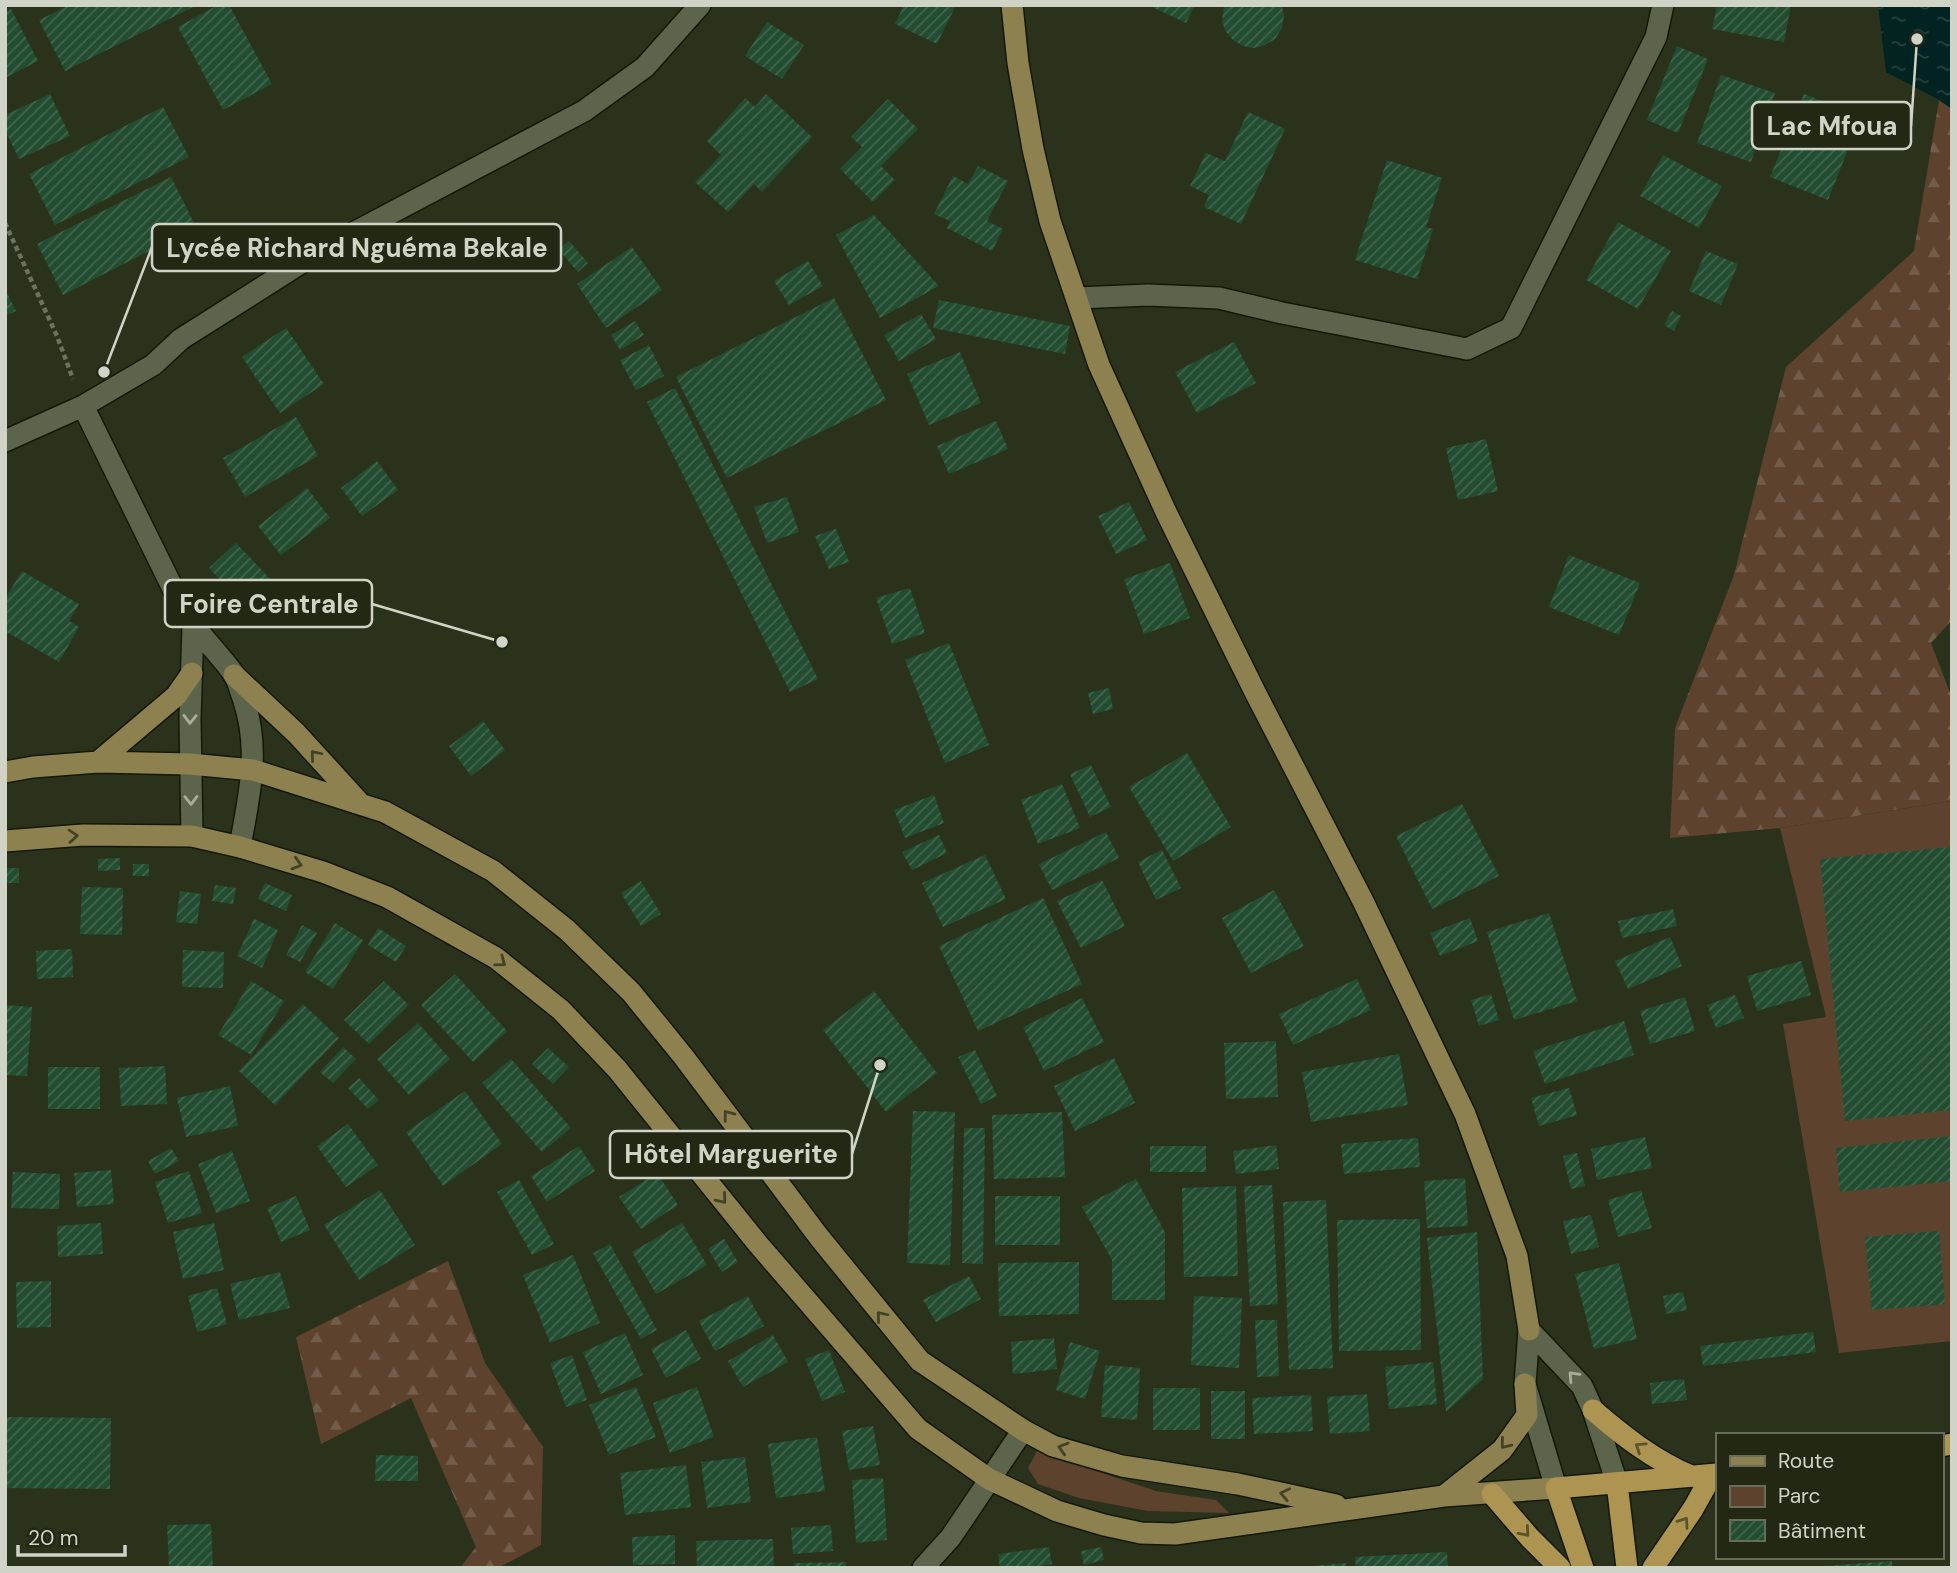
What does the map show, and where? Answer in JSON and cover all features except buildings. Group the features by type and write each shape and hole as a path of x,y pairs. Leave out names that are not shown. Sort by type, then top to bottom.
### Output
{"highway":[{"path":"1593,1410 1619,1433 1669,1466 1707,1475"},
{"path":"1583,1568 1556,1488 1707,1475"},
{"path":"1653,1568 1693,1509 1707,1475"},
{"path":"1617,1483 1627,1568"},
{"path":"1492,1493 1560,1568"}],"main road":[{"path":"1012,5 1018,63 1033,149 1050,221 1098,365 1166,512 1363,901 1465,1114 1517,1256 1529,1330"},
{"path":"98,762 176,696 192,673"},
{"path":"234,675 296,733 328,771 362,804"},
{"path":"5,772 98,762 190,764 253,770 385,812 493,871 567,930 631,992 819,1237 919,1361 1023,1430 1053,1446 1122,1466 1238,1484 1352,1509"},
{"path":"5,841 83,835 192,836 240,847 323,873 387,897 496,958 561,1010 617,1069 767,1254 918,1429 989,1479 1058,1511 1104,1525 1141,1532 1175,1534 1444,1496 1556,1488"},
{"path":"1444,1496 1502,1450 1527,1415 1525,1384"}],"street":[{"path":"5,441 83,406 153,365 181,340 323,249 584,111 645,67 700,5"},
{"path":"1076,298 1149,295 1219,298 1467,349 1511,328 1656,37 1663,5"},
{"path":"83,406 193,626 234,675 248,713 254,738 253,770 240,847"},
{"path":"192,836 190,764 193,626"},
{"path":"1529,1330 1525,1384 1556,1488"},
{"path":"1529,1330 1582,1386 1593,1410 1617,1483"},
{"path":"923,1568 951,1537 1023,1430"}],"path":[{"path":"5,223 57,336 83,406"}],"green space":[{"path":"1939,100 1952,109 1952,620 1931,643 1952,698 1952,801 1780,828 1670,838 1675,728 1734,575 1786,367 1914,251"},
{"path":"1952,801 1952,1341 1839,1353 1783,1024 1826,1017 1780,828"},
{"path":"448,1261 485,1363 543,1447 541,1545 498,1568 460,1568 476,1547 411,1398 321,1444 296,1337"},
{"path":"1037,1451 1156,1491 1216,1500 1229,1513 1148,1511 1079,1498 1038,1484 1028,1468"}],"water":[{"path":"1878,5 1952,5 1952,109 1886,72"}],"place":[{"name":"Lac Mfoua","path":"1917,39"},
{"name":"Lycée Richard Nguéma Bekale","path":"104,372"},
{"name":"Foire Centrale","path":"502,642"},
{"name":"Hôtel Marguerite","path":"880,1065"}]}
